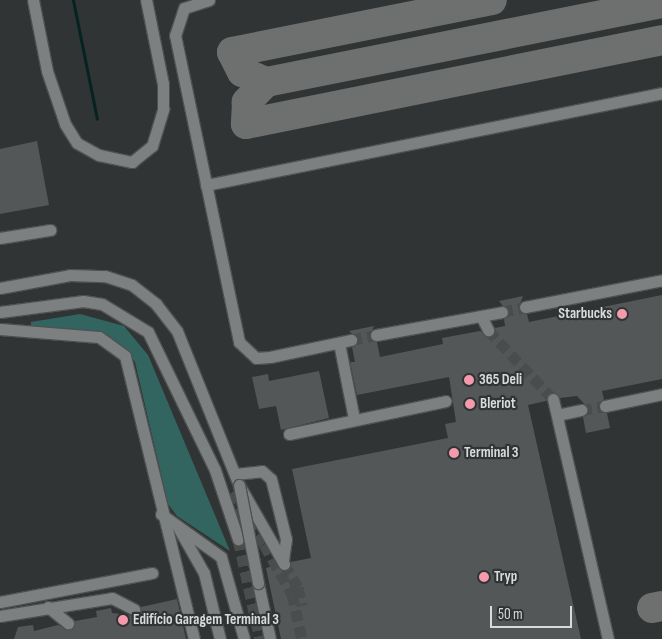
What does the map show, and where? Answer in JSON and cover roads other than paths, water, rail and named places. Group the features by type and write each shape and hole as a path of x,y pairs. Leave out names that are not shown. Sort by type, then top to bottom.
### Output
{"street":[{"path":"34,0 47,71 65,124 77,142 108,158 132,162 152,146 163,109 146,0"},
{"path":"209,0 184,8 175,35 239,342 245,352 270,357 351,340"},
{"path":"206,185 662,93"},
{"path":"0,238 50,230"},
{"path":"0,288 70,275 104,276 132,285 156,304 177,331 237,480 283,562 286,539 271,479 262,471 237,480"},
{"path":"525,308 662,280"},
{"path":"0,312 83,301 117,309 133,319 160,349 215,470 229,494"},
{"path":"376,335 502,312"},
{"path":"481,316 488,330"},
{"path":"0,329 98,337 125,356 133,375 161,514 194,639"},
{"path":"339,343 354,419"},
{"path":"605,406 662,394"},
{"path":"553,399 608,639"},
{"path":"289,434 446,401"},
{"path":"557,415 581,410"},
{"path":"215,470 238,539"},
{"path":"237,480 270,639"},
{"path":"161,514 217,552 227,566 244,639"},
{"path":"175,524 204,573 220,639"},
{"path":"0,602 152,573"},
{"path":"0,616 112,598 134,609"},
{"path":"48,607 68,623"}],"waterway":[{"path":"73,0 97,119"}],"tunnel":[{"path":"502,312 525,307"},
{"path":"488,330 553,399"},
{"path":"351,340 376,335"},
{"path":"581,410 605,406"},
{"path":"229,494 264,544 292,594 302,639"},
{"path":"238,539 260,639"},
{"path":"284,564 298,587 302,606"}],"place":[{"name":"Starbucks","path":"622,314"},
{"name":"365 Deli","path":"469,380"},
{"name":"Bleriot","path":"470,404"},
{"name":"Terminal 3","path":"454,453"},
{"name":"Tryp","path":"484,577"},
{"name":"Edifício Garagem Terminal 3","path":"123,620"}]}
